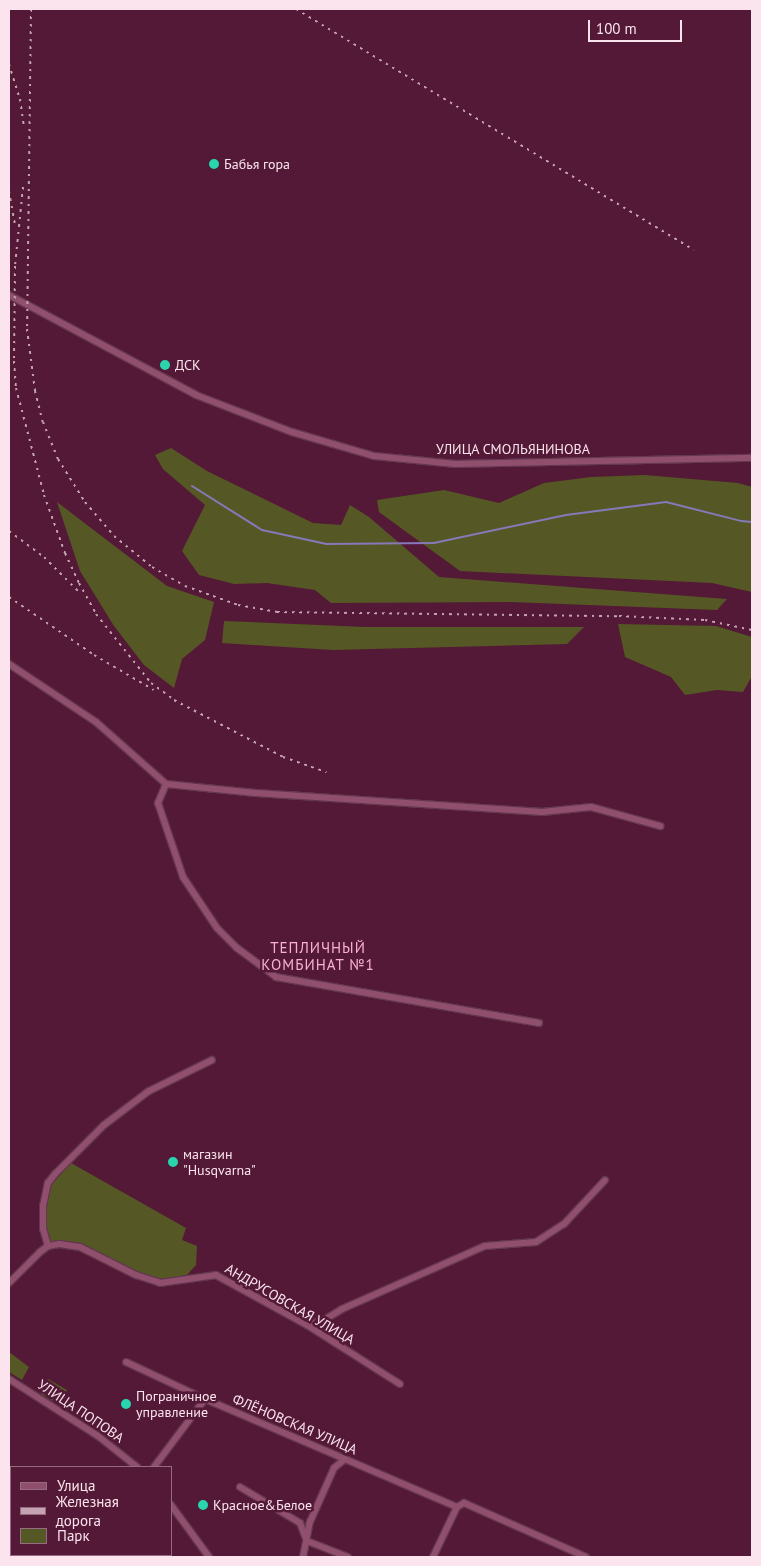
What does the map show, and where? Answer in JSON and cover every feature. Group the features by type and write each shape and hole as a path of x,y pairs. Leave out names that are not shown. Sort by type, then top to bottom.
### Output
{"street":[{"name":"УЛИЦА СМОЛЬЯНИНОВА","path":"9,295 196,395 292,432 374,456 456,464 752,458"},
{"path":"9,664 96,722 166,784 256,793 542,812 591,807 660,826"},
{"path":"166,784 158,803 183,877 218,928 237,948 276,977 539,1023"},
{"path":"9,1283 48,1246 43,1229 43,1206 48,1183 55,1174 104,1125 149,1091 212,1060"},
{"path":"307,1325 324,1320 342,1309 485,1246 536,1242 564,1224 605,1180"},
{"name":"АНДРУСОВСКАЯ УЛИЦА","path":"48,1246 59,1244 80,1247 136,1275 160,1283 216,1275 307,1325 400,1384"},
{"name":"ФЛЁНОВСКАЯ УЛИЦА","path":"126,1362 205,1400 457,1507 464,1503 586,1557"},
{"name":"УЛИЦА ПОПОВА","path":"9,1379 98,1436 136,1466"},
{"path":"155,1466 205,1400"},
{"path":"303,1557 308,1541 310,1522 334,1468 345,1459"},
{"path":"240,1487 300,1523 308,1541 348,1557"},
{"path":"172,1506 209,1557"},
{"path":"433,1557 457,1507"}],"green space":[{"path":"171,448 207,471 313,523 341,525 350,505 369,517 439,577 727,599 717,610 511,602 331,603 315,590 267,583 234,584 199,575 182,551 205,505 163,469 155,455"},
{"path":"645,475 738,483 752,487 752,592 712,583 460,571 379,512 377,500 444,490 499,503 544,483 591,477"},
{"path":"57,502 167,586 214,602 205,640 182,659 174,688 144,665 114,626 80,571"},
{"path":"224,621 365,627 584,627 567,644 333,650 222,643"},
{"path":"618,624 716,626 752,637 752,676 743,692 717,690 685,695 671,677 625,657"},
{"path":"71,1163 186,1228 182,1240 197,1246 196,1265 187,1275 161,1280 137,1272 82,1244 60,1241 49,1242 46,1228 46,1205 52,1184"},
{"path":"9,1352 29,1367 22,1380 9,1372"},
{"path":"48,1379 67,1390 63,1398 66,1400 61,1406 41,1394 41,1390"}],"waterway":[{"path":"192,486 262,530 326,544 434,543 566,515 666,502 741,521 752,522"}],"railway":[{"path":"31,9 27,329 35,391 43,422 58,459 85,502 114,536 152,567 185,586 238,605 277,612 619,616 705,620 752,630"},
{"path":"296,9 694,250"},
{"path":"9,64 20,99 24,127"},
{"path":"23,187 15,266 14,361 16,388 44,495 65,553 79,583 96,614 151,683 174,700 283,757 326,772"},
{"path":"9,191 15,225"},
{"path":"9,531 44,557 79,592"},
{"path":"9,597 94,655 154,690"}],"place":[{"name":"Бабья гора","path":"214,164"},
{"name":"ДСК","path":"165,365"},
{"name":"магазин \"Husqvarna\"","path":"173,1162"},
{"name":"Пограничное управление","path":"126,1404"},
{"name":"Красное&Белое","path":"203,1505"}],"district":[{"name":"ТЕПЛИЧНЫЙ КОМБИНАТ №1","path":"318,956"}]}
